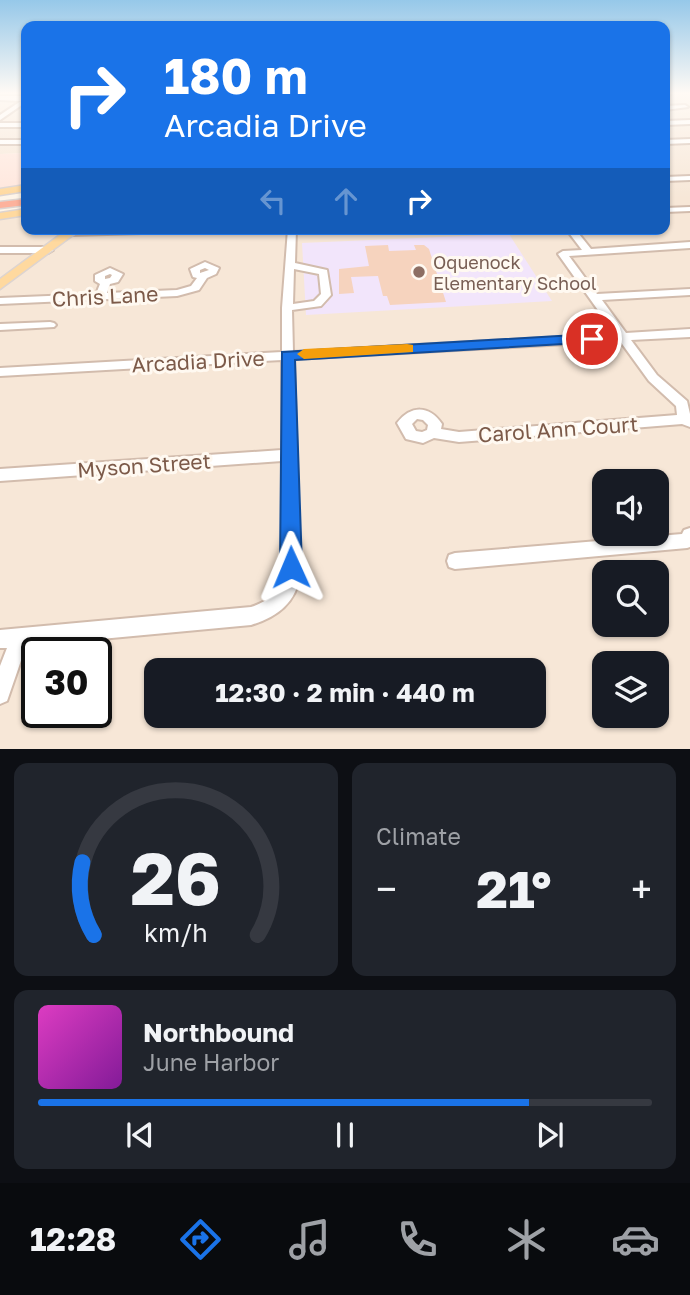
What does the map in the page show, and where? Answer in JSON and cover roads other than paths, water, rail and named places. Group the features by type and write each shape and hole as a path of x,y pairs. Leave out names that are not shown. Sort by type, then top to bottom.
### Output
{"highway":[{"path":"0,203 21,200"}],"main road":[{"path":"0,191 21,189"},
{"path":"0,216 21,213"},
{"path":"0,285 69,235"}],"street":[{"path":"670,142 690,141"},
{"path":"0,142 21,142"},
{"path":"670,179 690,178"},
{"path":"670,210 690,209"},
{"path":"0,694 10,638 244,617 271,608 286,593 290,581 287,307 292,235"},
{"path":"575,235 587,250"},
{"path":"687,421 681,404 653,378 563,254 587,250 690,245"},
{"path":"0,250 48,250"},
{"path":"287,307 317,304 326,295 324,272 290,265"},
{"name":"Chris Lane","path":"0,302 187,292 195,288 203,276"},
{"path":"100,297 106,282"},
{"path":"593,297 690,292"},
{"path":"0,327 50,325"},
{"name":"Arcadia Drive","path":"0,372 690,333"},
{"name":"Carol Ann Court","path":"433,433 459,437 687,421"},
{"name":"Myson Street","path":"0,475 289,455"},
{"path":"455,561 689,541"}],"place":[{"name":"Oquenock Elementary School","path":"419,272"}]}
